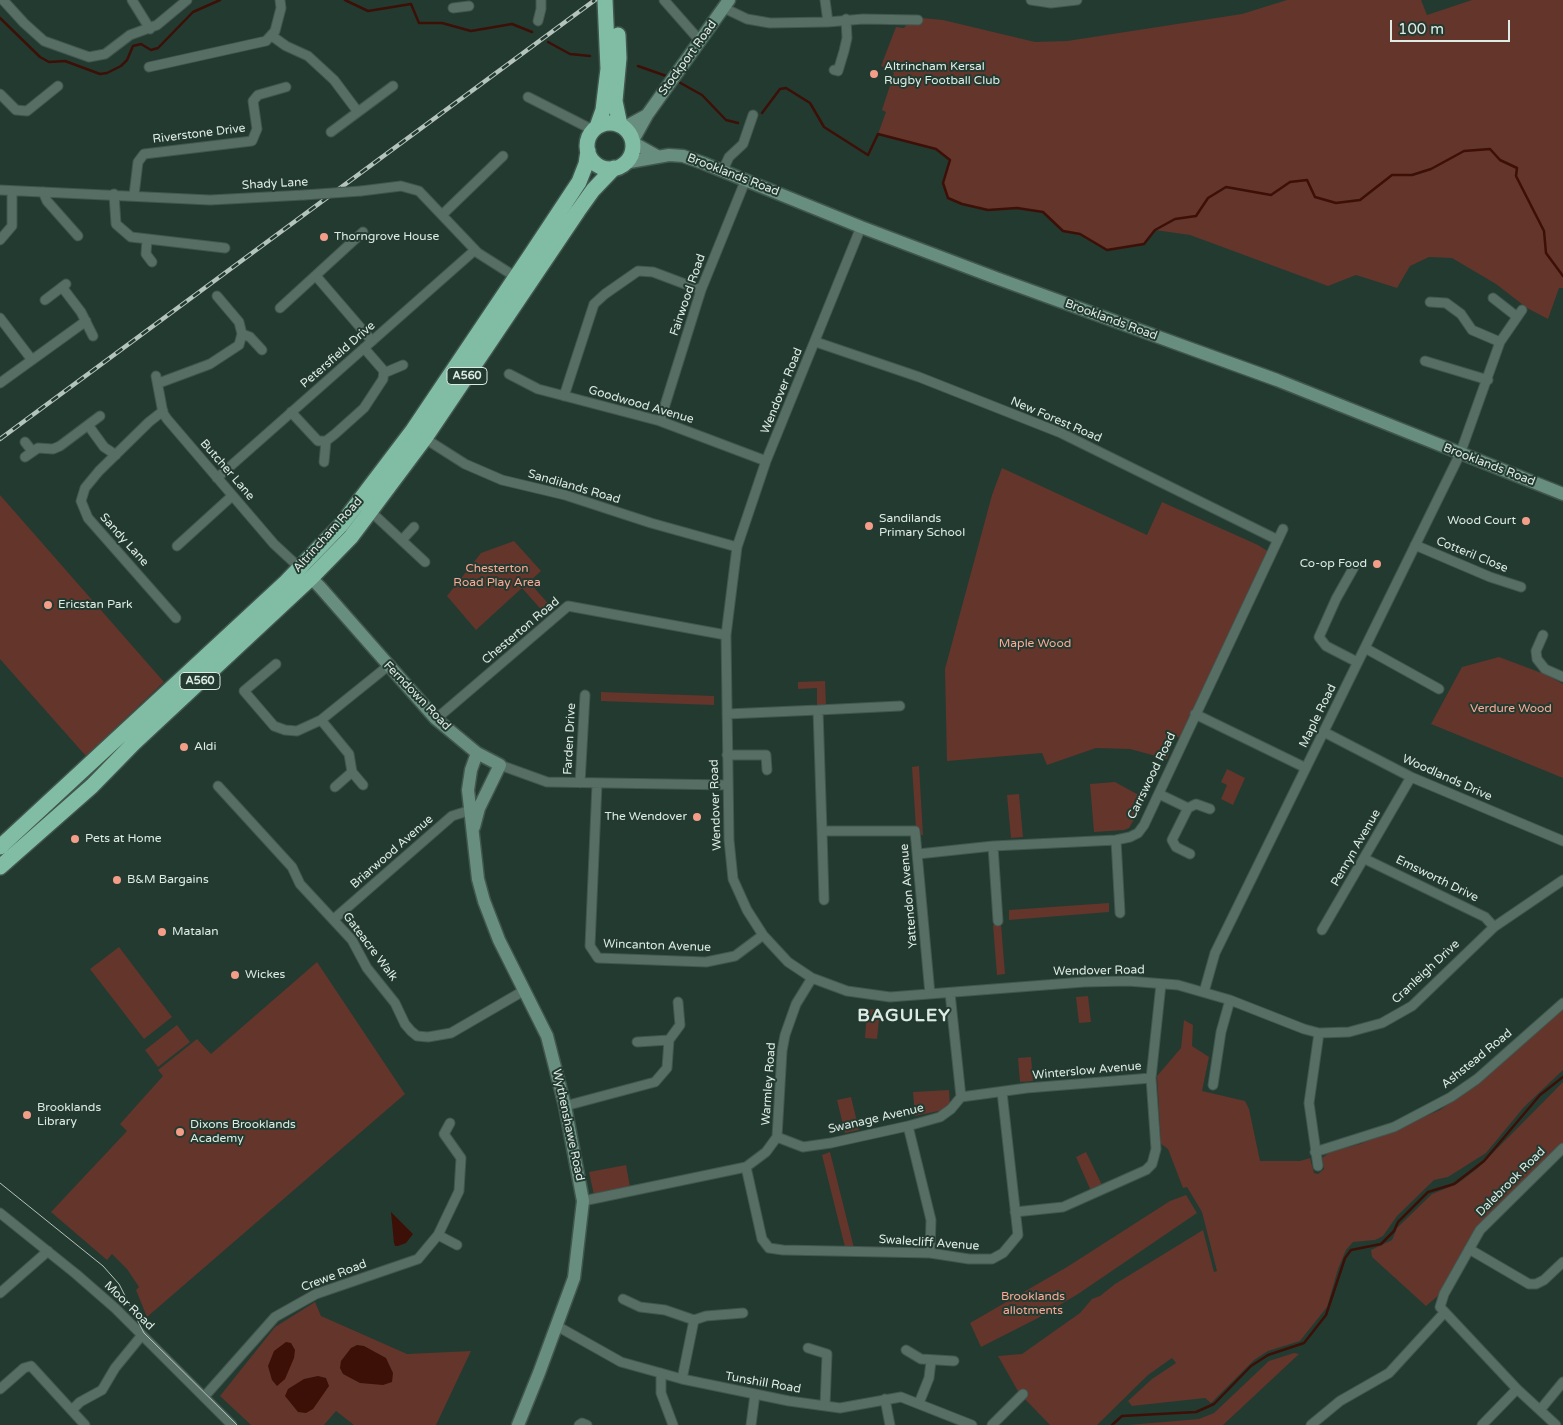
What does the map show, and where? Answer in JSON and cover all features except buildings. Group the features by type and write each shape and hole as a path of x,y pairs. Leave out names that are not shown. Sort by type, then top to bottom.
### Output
{"highway":[{"name":"A560","path":"610,3 619,58 615,101 622,126 632,142 631,153 619,166"},
{"name":"A560","path":"588,151 588,142 603,110 608,69 610,3"},
{"path":"595,129 611,123 622,126"},
{"path":"588,151 592,160 600,166 619,166"},
{"name":"Altrincham Road","path":"0,867 85,792 306,573 366,507 419,434 522,281 579,182 586,164 588,151"},
{"name":"Altrincham Road","path":"522,281 588,197 619,166"},
{"name":"Altrincham Road","path":"0,848 253,612 306,573"}],"main road":[{"name":"Stockport Road","path":"632,142 647,115 727,4"},
{"name":"Stockport Road","path":"622,126 647,115"},
{"name":"Brooklands Road","path":"632,142 657,156"},
{"name":"Brooklands Road","path":"619,166 657,156 683,156 746,179 861,227 1277,380 1563,494"},
{"name":"Ferndown Road","path":"306,573 436,719 477,753 500,765"},
{"name":"Wythenshawe Road","path":"477,753 471,770 468,790 474,809 475,854 484,901 499,940 526,990 547,1036 565,1106 583,1201 574,1278 520,1424"},
{"path":"474,809 500,765"}],"street":[{"path":"3,0 40,38 86,56 105,54 130,35 150,29 163,21 187,0"},
{"path":"132,0 150,29"},
{"path":"149,67 262,42 272,36 281,8 280,0"},
{"path":"664,0 700,42"},
{"path":"825,0 828,22"},
{"path":"1031,0 1051,3 1077,0"},
{"path":"727,4 740,16 758,21 918,20"},
{"path":"538,21 544,6"},
{"path":"834,70 838,72 844,51 847,38 846,20"},
{"path":"272,36 286,46 308,56 334,80 358,112"},
{"path":"0,94 16,110 27,111 58,86"},
{"path":"331,132 358,112 380,92 393,86"},
{"name":"Riverstone Drive","path":"134,195 138,162 144,154 252,141 257,129 253,101 258,95 286,88"},
{"path":"528,97 595,129"},
{"path":"723,170 729,157 743,144 753,115"},
{"path":"443,214 503,156"},
{"name":"Fairwood Road","path":"660,421 701,290 746,179"},
{"name":"Shady Lane","path":"0,190 210,200 361,192 396,187 411,188 423,193 475,250 522,281"},
{"path":"0,240 12,226 12,191"},
{"path":"43,192 47,201 78,236"},
{"path":"114,194 113,212 117,226 131,237 225,248"},
{"name":"Wendover Road","path":"861,227 816,342 766,461 737,547 726,635 728,840 733,879 747,910 763,935 788,962 812,978 847,991 869,996 890,997 1084,982 1128,981 1178,985 1204,992"},
{"path":"280,308 363,232"},
{"path":"147,239 146,254 152,262"},
{"name":"Petersfield Drive","path":"216,478 475,250"},
{"path":"564,396 594,304 616,286 638,271 653,272 701,290"},
{"path":"316,276 372,341"},
{"path":"45,300 64,286 94,336"},
{"path":"217,296 238,320 242,334 250,338 262,350"},
{"name":"Maple Road","path":"1204,992 1215,953 1460,454 1500,342 1519,313 1493,298"},
{"path":"1430,302 1446,303 1461,314 1472,330 1500,342"},
{"path":"0,318 32,360"},
{"path":"0,383 86,321"},
{"name":"Butcher Lane","path":"242,334 238,345 224,357 205,367 157,379 163,411 171,424 216,478 288,558 306,573"},
{"name":"New Forest Road","path":"816,342 919,377 1061,433 1278,540"},
{"path":"364,348 384,373"},
{"path":"1425,361 1488,380"},
{"path":"324,462 326,441 364,408 380,384 384,373 403,365"},
{"name":"Goodwood Avenue","path":"509,374 538,388 660,421 766,461"},
{"name":"Sandy Lane","path":"163,411 116,455 83,492 81,501 84,513 176,618"},
{"path":"291,412 316,440 326,441"},
{"path":"25,442 28,454 38,448 56,448 100,416"},
{"path":"88,425 107,450 116,455"},
{"name":"Sandilands Road","path":"419,434 465,464 502,480 565,496 737,547"},
{"path":"177,546 232,496"},
{"path":"366,507 425,562"},
{"path":"402,540 414,527"},
{"name":"Carrswood Road","path":"918,854 993,846 1116,840 1138,833 1159,794 1283,529"},
{"name":"Cotteril Close","path":"1414,545 1490,577 1521,587"},
{"path":"1354,568 1336,599 1320,637 1326,646 1357,662"},
{"name":"Chesterton Road","path":"436,719 568,606 726,635"},
{"path":"1543,635 1536,651 1537,659 1545,669 1563,677"},
{"path":"1364,648 1439,689"},
{"path":"276,664 244,691 274,726 285,730 297,731 321,720 388,666"},
{"name":"Farden Drive","path":"580,784 585,695"},
{"path":"727,714 900,706"},
{"path":"818,710 824,900"},
{"path":"1196,714 1306,768"},
{"path":"321,720 349,754 352,772 363,785"},
{"name":"Woodlands Drive","path":"1324,732 1411,777 1563,841"},
{"path":"727,755 766,755 767,770"},
{"name":"Ferndown Road","path":"500,765 547,782 727,785"},
{"path":"335,787 352,772"},
{"name":"Penryn Avenue","path":"1322,930 1411,777"},
{"name":"Wincanton Avenue","path":"597,784 590,946 598,958 706,962 736,956 763,935"},
{"name":"Gateacre Walk","path":"218,786 292,867 300,884 352,940 367,968 386,990 404,1024 417,1036 428,1037 451,1033 526,990"},
{"path":"1159,794 1188,808"},
{"path":"1190,854 1176,847 1172,840 1188,808 1196,804 1210,809"},
{"name":"Briarwood Avenue","path":"334,919 452,816 474,809"},
{"name":"Yattendon Avenue","path":"822,831 915,831 930,994"},
{"path":"1116,840 1120,913"},
{"path":"993,846 998,921"},
{"name":"Emsworth Drive","path":"1365,858 1484,917 1494,927"},
{"name":"Cranleigh Drive","path":"1204,992 1230,1000 1291,1025 1319,1033 1366,1029 1397,1016 1412,1006 1494,927 1563,880"},
{"name":"Warmley Road","path":"583,1201 746,1167 766,1152 777,1137 782,1051 785,1035 796,1004 812,978"},
{"name":"Winterslow Avenue","path":"961,1097 1151,1078 1161,984"},
{"path":"950,993 961,1097"},
{"path":"1213,1085 1221,1032 1230,1000"},
{"path":"565,1106 638,1088 654,1082 667,1068 670,1053 669,1040 680,1025 678,1002"},
{"name":"Ashstead Road","path":"1315,1152 1394,1127 1450,1097 1477,1079 1563,1002"},
{"path":"1318,1166 1309,1103 1319,1033"},
{"path":"637,1042 669,1040"},
{"path":"1015,1212 1063,1207 1146,1170 1152,1164 1156,1149 1151,1078"},
{"name":"Swalecliff Avenue","path":"746,1167 762,1239 769,1248 783,1250 930,1253 969,1259 992,1259 1003,1253 1018,1235 1002,1092"},
{"name":"Swanage Avenue","path":"777,1137 803,1147 908,1126 940,1117 951,1109 961,1097"},
{"name":"Crewe Road","path":"204,1397 275,1317 316,1294 418,1259 438,1234 459,1191 461,1158 444,1134 450,1123"},
{"path":"908,1126 931,1220 930,1253"},
{"name":"Dalebrook Road","path":"1444,1314 1440,1307 1444,1294 1480,1230 1563,1148"},
{"name":"Moor Road","path":"0,1213 115,1308 232,1425"},
{"path":"438,1234 457,1245"},
{"path":"1469,1249 1529,1284 1536,1284 1544,1280 1563,1262"},
{"path":"0,1293 48,1251"},
{"path":"623,1299 640,1307 665,1310 694,1320 706,1316 743,1313"},
{"path":"1311,1425 1340,1400 1389,1373 1444,1314 1517,1390 1556,1425"},
{"path":"682,1379 694,1320"},
{"name":"Tunshill Road","path":"557,1326 621,1362 682,1379 755,1394 840,1408 901,1397 972,1425"},
{"path":"72,1410 80,1402 102,1390 115,1368 142,1335"},
{"path":"808,1348 827,1354 825,1406"},
{"path":"906,1350 913,1355 931,1361 940,1359 954,1361"},
{"path":"919,1403 929,1378 931,1361"},
{"path":"0,1389 24,1368 30,1366 85,1425"},
{"path":"661,1373 662,1393 673,1425"},
{"path":"1540,1410 1563,1382"},
{"path":"1482,1425 1517,1390"},
{"path":"752,1425 755,1394"},
{"path":"992,1425 1023,1394"},
{"path":"885,1400 890,1425"},
{"path":"579,1425 582,1423 587,1425"}],"green space":[{"path":"1287,0 1421,0 1427,15 1472,0 1563,0 1563,288 1559,288 1548,319 1527,308 1496,284 1452,258 1429,257 1410,266 1397,288 1356,275 1328,286 1190,235 1155,230 1144,244 1107,250 1080,234 1063,231 1043,212 1017,208 988,210 962,204 948,198 943,183 950,160 936,149 878,134 886,112 882,110 894,73 881,66 896,27 904,28 912,17 943,20 1035,42 1067,41 1242,14"},
{"name":"Maple Wood","path":"1002,468 1147,535 1162,502 1258,545 1269,552 1180,738 1175,736 1167,759 1130,749 1096,748 1047,765 1042,753 947,761 945,669 992,495"},
{"name":"Ericstan Park","path":"0,495 164,682 87,755 0,659"},
{"name":"Chesterton Road Play Area","path":"514,541 541,571 529,582 553,609 546,615 522,588 476,630 447,596 481,553"},
{"name":"Verdure Wood","path":"1499,657 1547,675 1563,684 1563,778 1431,724 1462,667"},
{"path":"825,681 826,706 817,706 817,688 798,689 798,682"},
{"path":"601,692 714,696 714,705 601,701"},
{"path":"919,766 923,835 921,835 920,828 916,828 912,767"},
{"path":"1227,769 1245,778 1233,805 1221,799 1227,785 1221,782"},
{"path":"1115,782 1146,799 1129,828 1094,832 1090,784"},
{"path":"1019,794 1023,837 1011,838 1007,795"},
{"path":"1109,903 1109,912 1009,920 1009,910"},
{"path":"1001,924 1005,974 997,975 993,925"},
{"path":"119,947 172,1017 144,1039 90,969"},
{"name":"Dixons Brooklands Academy","path":"317,962 405,1094 147,1317 136,1290 139,1287 127,1269 112,1254 107,1260 51,1212 127,1131 120,1124 163,1076 158,1070 197,1039 211,1054"},
{"path":"1088,996 1091,1022 1079,1023 1076,997"},
{"path":"1563,1007 1563,1070 1524,1107 1486,1153 1448,1177 1434,1180 1397,1216 1383,1236 1375,1240 1353,1242 1346,1250 1338,1269 1327,1307 1300,1341 1268,1351 1254,1360 1211,1403 1205,1398 1132,1406 1128,1401 1152,1379 1176,1363 1172,1358 1148,1375 1097,1425 1050,1425 1019,1393 998,1356 1022,1354 1080,1313 1092,1299 1100,1296 1115,1284 1203,1230 1214,1272 1217,1271 1202,1212 1187,1187 1183,1188 1168,1149 1161,1144 1157,1076 1181,1048 1184,1020 1193,1025 1192,1046 1209,1057 1202,1091 1245,1101 1249,1109 1260,1161 1300,1161 1310,1158 1314,1173 1318,1174 1324,1169 1322,1158 1330,1152 1360,1144 1440,1110 1479,1081"},
{"path":"867,1009 880,1010 877,1039 865,1038"},
{"path":"177,1025 190,1042 158,1067 145,1050"},
{"path":"1031,1057 1033,1081 1020,1082 1018,1058"},
{"path":"1563,1082 1563,1144 1488,1216 1440,1294 1426,1306 1372,1257 1371,1250 1392,1240 1397,1228 1432,1194 1457,1184 1478,1168"},
{"path":"949,1090 950,1106 948,1109 915,1116 913,1092"},
{"path":"851,1097 859,1130 845,1133 837,1100"},
{"path":"830,1152 854,1248 845,1247 822,1155"},
{"path":"1086,1152 1102,1185 1091,1191 1076,1157"},
{"path":"626,1165 630,1187 594,1195 589,1172"},
{"name":"Brooklands allotments","path":"1186,1195 1197,1213 1078,1294 1038,1318 981,1347 970,1323 1067,1267 1170,1201"},
{"path":"315,1302 321,1316 407,1354 471,1351 436,1425 354,1425 336,1411 324,1425 251,1425 220,1396 275,1327"},
{"path":"1294,1353 1299,1354 1223,1425 1128,1425 1199,1419 1214,1413 1269,1361"}],"shaded area":[{"path":"391,1212 413,1234 406,1243 398,1246 395,1246 394,1243"},
{"path":"286,1342 291,1343 295,1350 294,1358 285,1379 277,1386 272,1380 268,1366 274,1351"},
{"path":"357,1345 364,1346 386,1358 393,1373 392,1382 383,1385 360,1383 343,1374 340,1368 341,1361 351,1348"},
{"path":"318,1376 326,1378 329,1386 313,1409 306,1413 298,1412 285,1396 288,1389 304,1379"}],"waterway":[{"path":"0,18 40,57 49,62 65,61 100,74 107,73 121,66 127,60 133,46 141,44 151,50 158,48 193,12 220,0"},
{"path":"345,0 368,11 411,4 419,23 442,23 471,31 512,24 532,32"},
{"path":"548,42 570,54 590,56"},
{"path":"638,66 669,77"},
{"path":"677,81 702,95 726,120 738,123"},
{"path":"762,113 780,89 786,88 810,103 824,127 868,155 878,134 936,149 950,160 943,183 948,198 962,204 988,210 1017,208 1043,212 1063,231 1080,234 1107,250 1144,244 1155,230 1175,219 1196,216 1208,198 1226,187 1271,195 1290,182 1307,180 1315,197 1336,203 1360,200 1392,175 1412,175 1431,169 1464,151 1490,149 1500,160 1517,168 1516,176 1544,231 1546,253 1563,276"},
{"path":"1112,1425 1122,1416 1196,1412 1214,1404 1251,1366 1268,1355 1304,1343 1326,1315 1345,1258 1351,1250 1381,1244 1394,1231 1398,1222 1428,1192 1454,1184 1484,1161 1540,1095 1563,1077"}],"tram line":[{"path":"0,1183 103,1266 119,1284 144,1333 237,1425"}],"railway":[{"path":"0,439 595,0"}],"place":[{"name":"Altrincham Kersal Rugby Football Club","path":"874,74"},
{"name":"Thorngrove House","path":"324,237"},
{"name":"Wood Court","path":"1526,521"},
{"name":"Sandilands Primary School","path":"869,526"},
{"name":"Co-op Food","path":"1377,564"},
{"name":"Ericstan Park","path":"48,605"},
{"name":"Aldi","path":"184,747"},
{"name":"The Wendover","path":"697,817"},
{"name":"Pets at Home","path":"75,839"},
{"name":"B&M Bargains","path":"117,880"},
{"name":"Matalan","path":"162,932"},
{"name":"Wickes","path":"235,975"},
{"name":"Brooklands Library","path":"27,1115"},
{"name":"Dixons Brooklands Academy","path":"180,1132"}],"district":[{"name":"BAGULEY","path":"904,1016"}]}
